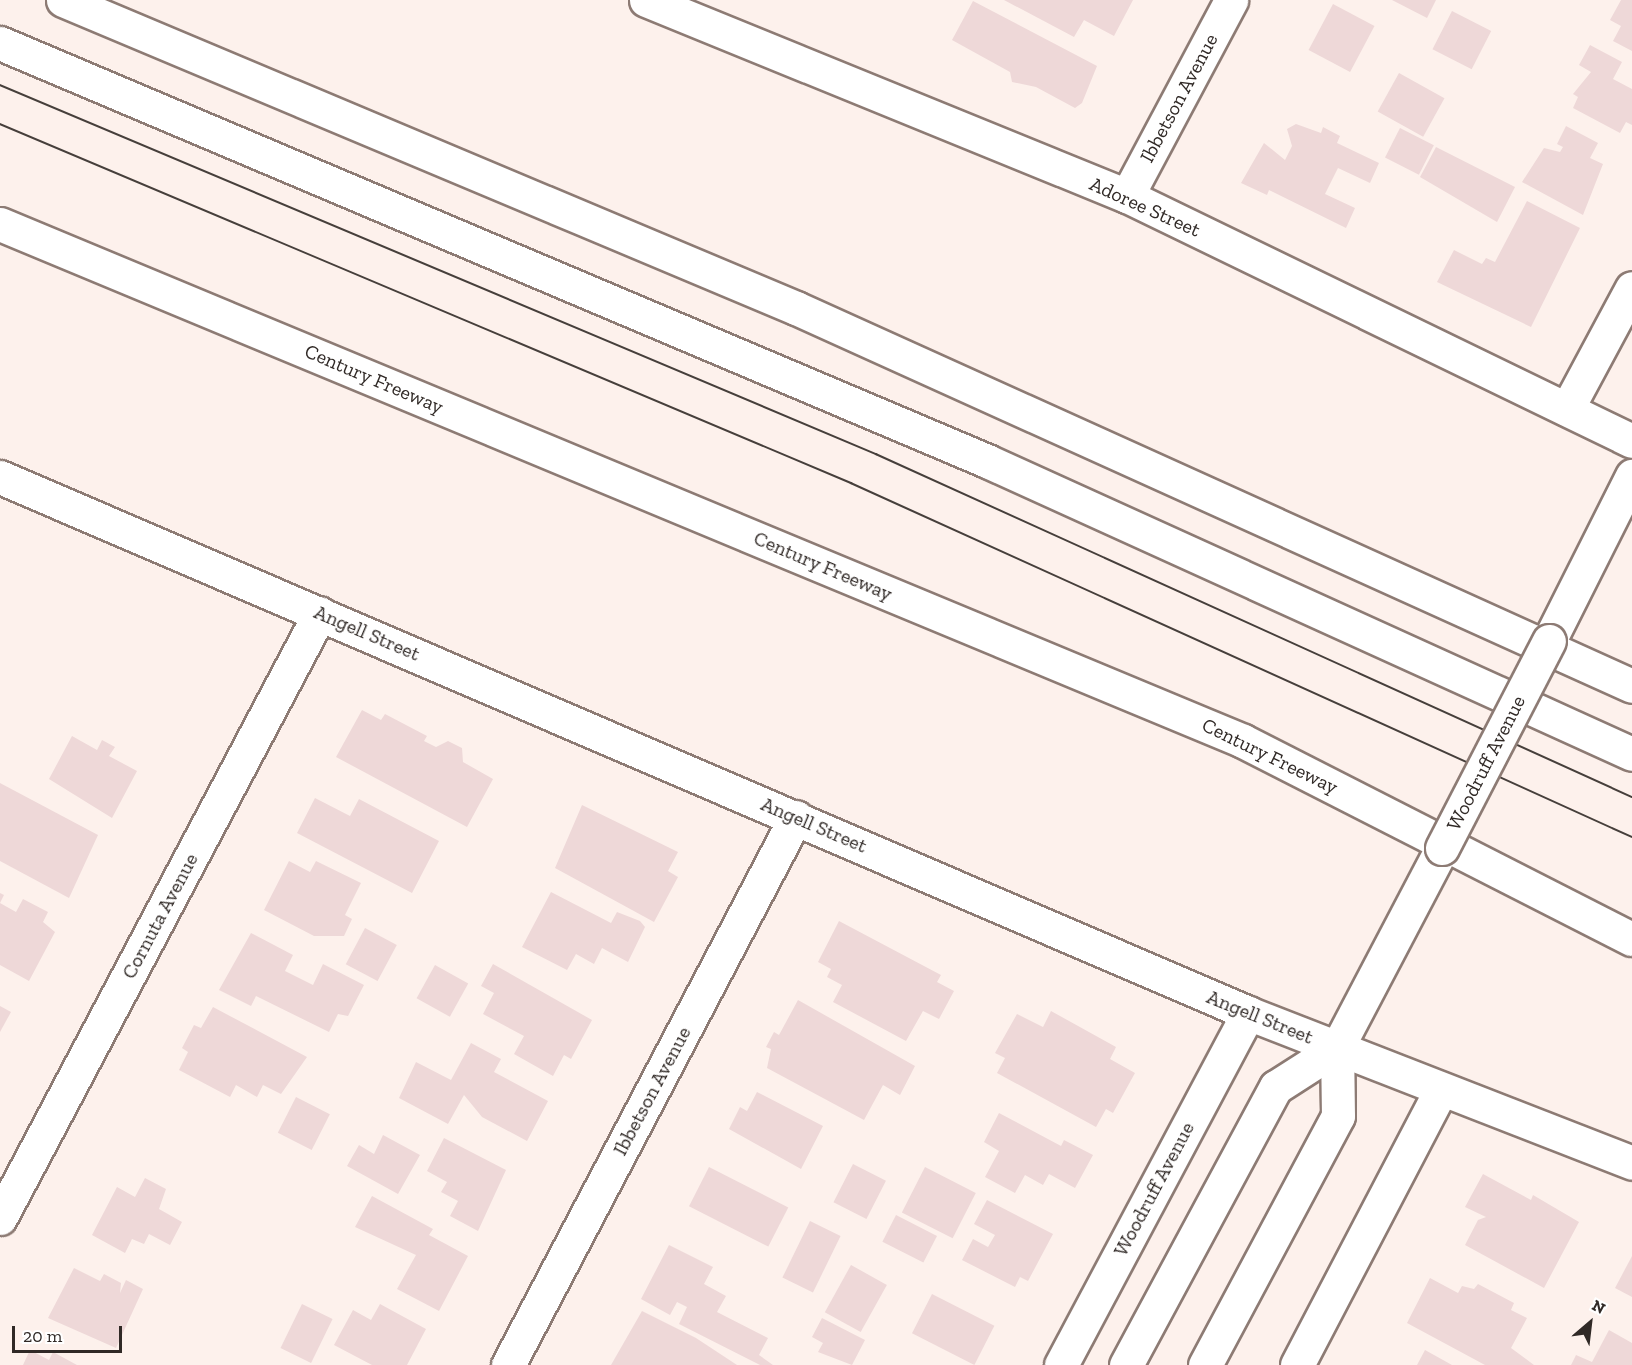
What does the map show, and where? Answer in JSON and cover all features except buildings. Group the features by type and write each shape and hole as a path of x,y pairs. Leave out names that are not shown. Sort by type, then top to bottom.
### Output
{"main road":[{"path":"63,0 796,308 1632,686"},
{"name":"Adoree Street","path":"646,0 1127,196 1632,441"},
{"name":"Ibbetson Avenue","path":"1127,196 1231,0"},
{"path":"0,43 987,461 1632,754"},
{"name":"Century Freeway","path":"0,224 1243,741 1632,939"},
{"path":"1568,409 1632,288"},
{"name":"Woodruff Avenue","path":"1126,1365 1276,1087 1336,1048 1632,476"},
{"name":"Angell Street","path":"0,477 1248,1013 1632,1163"},
{"name":"Cornuta Avenue","path":"0,1218 320,613"},
{"name":"Ibbetson Avenue","path":"508,1365 796,817"},
{"name":"Woodruff Avenue","path":"1061,1365 1248,1013"},
{"name":"Woodruff Avenue","path":"1205,1365 1338,1116 1336,1048"},
{"path":"1297,1365 1442,1090"}],"tram line":[{"path":"0,85 876,454 1632,797"},
{"path":"0,124 851,483 1632,837"}]}
